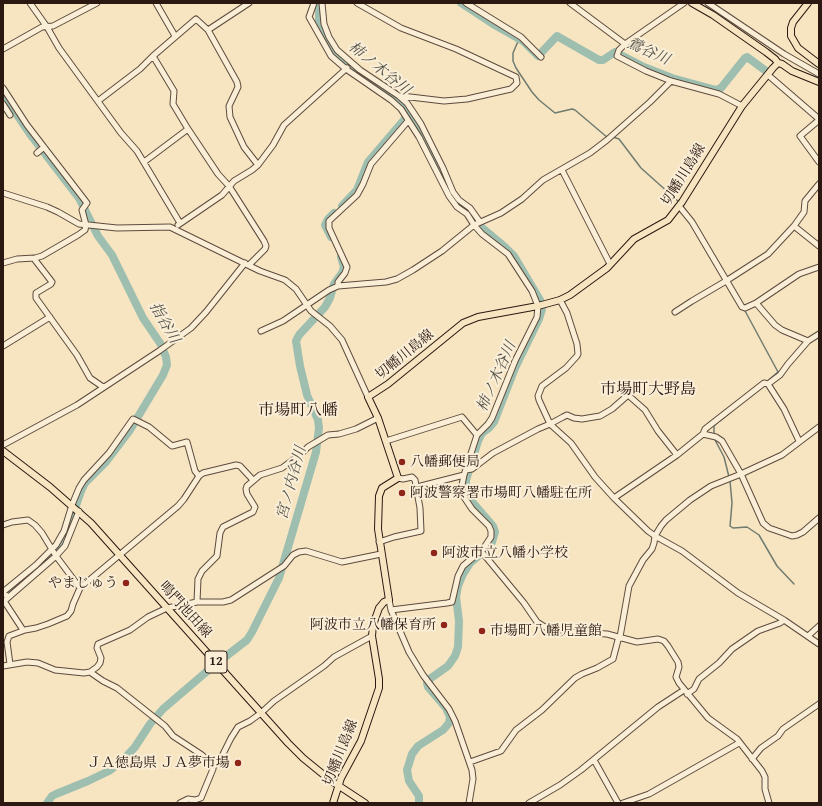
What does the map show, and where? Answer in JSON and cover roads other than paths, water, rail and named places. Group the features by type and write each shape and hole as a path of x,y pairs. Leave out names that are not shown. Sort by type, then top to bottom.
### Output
{"main road":[{"path":"692,3 713,15 766,52 778,63 792,71 819,82"},
{"path":"807,4 793,22 791,36 798,48 819,64"},
{"name":"切幡川島線","path":"398,478 378,418 368,397 388,384 454,330 468,321 484,316 560,300 570,295 610,264 634,239 668,220 680,204 742,106 778,63"},
{"path":"805,76 812,83 819,86"},
{"name":"鳴門池田線","path":"3,451 75,508 303,758 339,786 365,803"},
{"path":"389,600 379,542 377,519 379,496 382,488 398,478"},
{"name":"切幡川島線","path":"333,803 341,778 361,741 378,688 379,679 372,636 373,626 378,608 384,602 389,600"}],"street":[{"path":"30,3 47,27 59,48 121,133 137,151 180,223"},
{"path":"3,49 42,27 60,23 98,3"},
{"path":"156,3 175,36"},
{"path":"208,30 249,3"},
{"path":"314,3 308,17 331,56 399,96 406,103 411,121 448,196 457,207 477,224"},
{"path":"322,3 324,24 329,37 337,50 349,66 391,100 411,121 443,168 453,192 470,208 482,234 508,254 540,305 537,317 515,360 492,418 477,435 462,485 462,494 489,526 491,531 489,540 481,552 463,566 458,576 452,602 447,604 391,610"},
{"path":"357,3 401,28 456,49 516,77 517,83 511,89 467,99 444,101 399,96"},
{"path":"466,3 521,37 540,55"},
{"path":"570,3 625,44"},
{"path":"684,3 625,44 617,56 671,81 719,94 742,106"},
{"path":"708,3 784,54 819,74"},
{"path":"98,101 140,69 175,36 196,20 208,30 237,82 238,87 229,106 230,117 244,147 258,165"},
{"path":"3,445 70,410 191,328 247,264 265,249 266,246 229,186 218,174 173,104 174,90 153,56"},
{"path":"176,229 180,223 222,195 234,181 258,165 273,146 284,125 349,66"},
{"path":"768,75 818,120 800,136 819,162"},
{"path":"261,331 283,321 336,286 386,282 397,279 442,251 477,224 501,213 522,199 543,180 583,158 607,140 650,102 671,81"},
{"path":"3,88 27,125 87,203 84,207 90,226"},
{"path":"3,104 10,115"},
{"path":"336,286 347,267 329,228 329,221 357,195 371,164 402,127 411,121"},
{"path":"144,162 188,129"},
{"path":"38,152 44,147"},
{"path":"562,170 610,264"},
{"path":"675,312 768,254 794,226 804,212 805,201 819,184"},
{"path":"3,194 47,207 79,224 140,229 163,226 176,229 194,240 290,283 296,289 307,306 330,326 342,340 368,397"},
{"path":"680,204 744,308 756,303 799,274 819,267"},
{"path":"3,262 17,259 35,258 49,252 90,226"},
{"path":"794,226 819,246"},
{"path":"35,258 52,282 36,293 36,298 77,355 90,378 103,388"},
{"path":"560,300 567,313 577,344 578,354 566,368 542,386 538,396 550,424 571,443 595,477 614,498 655,536 682,551 738,593 784,620 819,644"},
{"path":"756,303 775,325 782,330 808,341"},
{"path":"3,346 50,317"},
{"path":"614,498 676,455 703,434 705,429 780,375 808,341 819,335"},
{"path":"766,384 784,409 799,441"},
{"path":"417,486 467,471 493,453 566,415 582,419 600,416 612,409 628,395 645,410 658,431 676,455"},
{"path":"386,441 462,417 477,435"},
{"path":"197,602 198,579 202,571 217,556 220,533 223,527 253,512 255,507 247,494 247,486 260,475 282,468 308,447 328,435 339,434 356,429 378,418"},
{"path":"23,630 3,592 36,565 65,546 69,539 79,488 84,480 109,452 133,419 149,427 172,446 187,442 195,471 199,476"},
{"path":"470,762 501,751 516,730 542,710 575,678 613,659 620,637 630,586 643,560 652,549 655,536 666,520 690,500 711,486 782,455 819,427"},
{"path":"703,434 722,441 741,474 764,524 769,528 792,536 803,532 819,518"},
{"path":"10,664 7,642 8,636 23,630 48,624 66,616 71,611 80,588 178,506 199,476 203,473 236,465 240,466 253,480"},
{"path":"379,542 421,531 420,508 415,480 412,477 403,479 398,478"},
{"path":"54,553 75,508"},
{"path":"3,525 28,520 35,525 80,588"},
{"path":"3,666 27,662 38,663 54,670 84,673 90,672 100,663 101,658 97,648 98,644 130,630 148,617 167,608 197,602 223,602 231,600 284,566 293,555 299,552 306,551 342,562 382,554"},
{"path":"481,552 524,603 537,622 545,627 558,630 608,634 637,642 658,639 664,641 678,662 679,667 676,677 685,692 708,718 732,734 765,777 765,789 769,803"},
{"path":"389,600 391,610 415,662 449,709 455,721 470,762 473,780 469,803"},
{"path":"529,803 560,785 594,760 658,707 685,692 694,689 699,679 719,663 732,649 758,632 784,620"},
{"path":"808,636 819,626"},
{"path":"90,672 117,688 165,726 173,736 202,755 214,766 222,756 238,727 261,713 274,701 324,666 334,657 372,636"},
{"path":"752,759 761,748 778,736 783,729 819,704"},
{"path":"623,803 649,794 739,742"},
{"path":"594,760 618,803"},
{"path":"180,803 188,799 195,802 200,798 209,782 213,769"}],"waterway":[{"name":"柿ノ木谷川","path":"319,3 319,22 326,38 336,54 356,71 401,103 418,127 436,162 450,195 457,203 469,211 480,226 514,256 540,300 542,309 539,319 515,368 494,422 482,433 478,441 466,480 466,491 468,497 493,526 495,532 492,542 486,550 470,563 458,586 456,597 459,621 458,647 455,656 448,666 431,678 427,683 428,687 446,708 450,717 449,723 443,730 418,746 412,754 407,770 409,781 419,796 419,803"},
{"name":"鶯谷川","path":"461,3 523,41 538,56 557,36 599,60 603,60 615,52 644,67 672,78 716,90 721,88 747,57 766,71"},
{"path":"519,39 513,53 513,61 516,68 539,100 555,113 572,109 575,110 608,138"},
{"name":"指谷川","path":"3,94 30,134 79,198 98,236 112,255 143,318 160,343 166,357 167,365 163,375 130,430 105,463 85,483 61,546 3,597"},
{"name":"宮ノ内谷川","path":"342,206 357,190 368,162 409,114"},
{"path":"613,137 619,139 641,168 679,202"},
{"path":"682,205 697,226"},
{"name":"宮ノ内谷川","path":"331,237 325,225 334,213"},
{"name":"宮ノ内谷川","path":"47,803 52,796 109,771 123,760 135,747 150,724 163,709 212,667 247,640 252,632 279,578 316,452 319,428 318,420 307,395 296,341 299,335 325,307 330,298 334,284 342,273 344,267 341,257"},
{"path":"744,309 778,372 765,383"},
{"path":"720,421 731,412"},
{"path":"714,434 714,426 717,423"},
{"path":"714,438 724,457 729,477"},
{"path":"730,481 732,503 730,526 733,528 747,527 759,535 777,566 794,584"}],"place":[{"name":"八幡郵便局","path":"402,462"},
{"name":"阿波警察署市場町八幡駐在所","path":"402,493"},
{"name":"阿波市立八幡小学校","path":"434,553"},
{"name":"やまじゅう","path":"126,583"},
{"name":"阿波市立八幡保育所","path":"444,625"},
{"name":"市場町八幡児童館","path":"482,631"},
{"name":"ＪＡ徳島県 ＪＡ夢市場","path":"238,763"}],"district":[{"name":"市場町大野島","path":"648,390"},
{"name":"市場町八幡","path":"298,411"}]}
